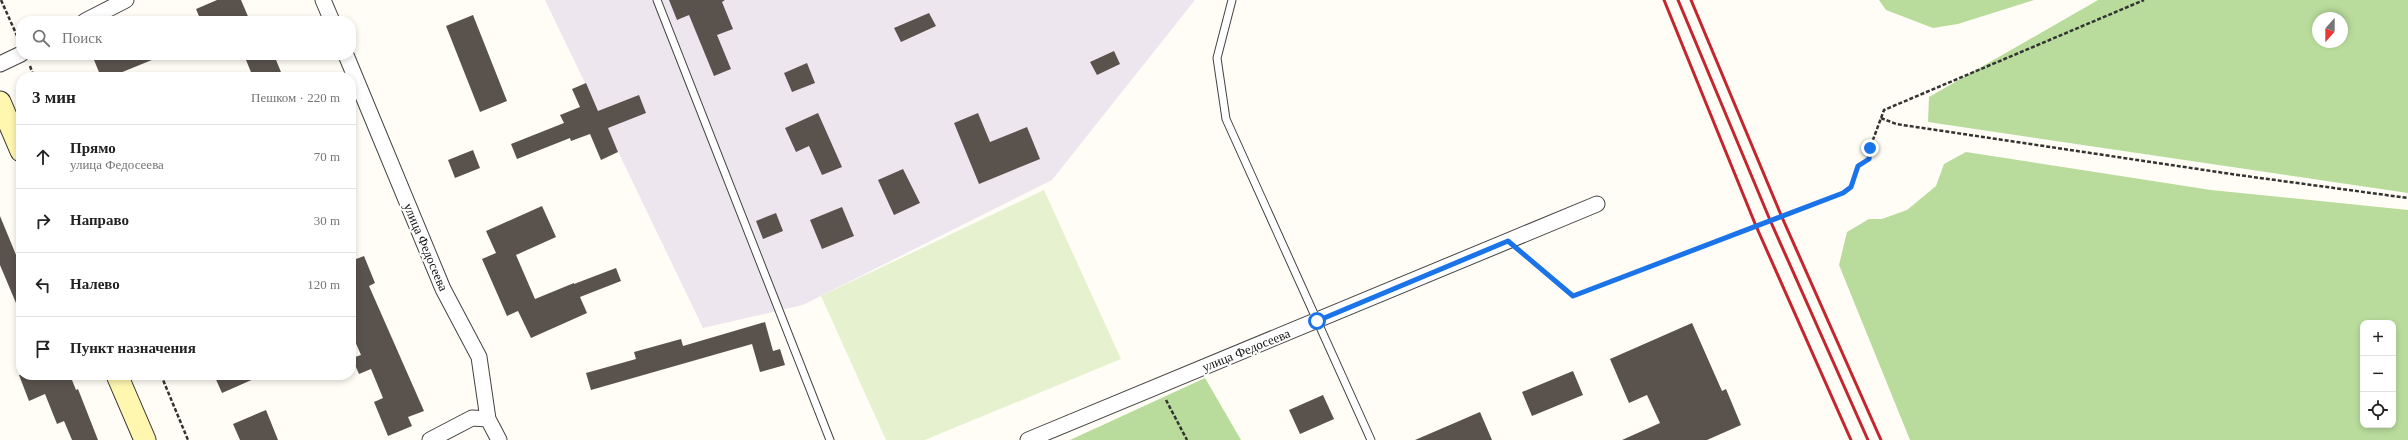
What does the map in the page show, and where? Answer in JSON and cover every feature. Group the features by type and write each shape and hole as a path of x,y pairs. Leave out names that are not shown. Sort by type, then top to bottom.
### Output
{"main road":[{"path":"1,105 16,140"},
{"path":"119,380 145,440"}],"street":[{"path":"95,16 126,0"},
{"path":"323,0 330,16"},
{"path":"0,64 16,50"},
{"name":"улица Федосеева","path":"348,60 353,72"},
{"name":"улица Федосеева","path":"356,79 443,289 479,357 488,419 499,440"},
{"name":"улица Федосеева","path":"1028,440 1597,204"},
{"path":"430,440 472,418 488,419"}],"lane":[{"path":"656,0 830,440"},
{"path":"1232,0 1217,58 1226,119 1371,440"}],"path":[{"path":"1,0 16,37"},
{"path":"1508,241 1573,296 1843,193 1851,187 1858,166 1869,159 1870,148 1884,110 2144,0"},
{"path":"1881,118 1896,124 2238,175 2408,198"},
{"path":"163,380 188,440"},
{"path":"1159,386 1187,440"}],"shaded area":[{"path":"545,0 1195,0 1052,180 803,305 703,328"}],"green space":[{"path":"1879,0 2034,0 1958,24 1933,28 1886,10"},
{"path":"2098,0 2408,0 2408,193 1928,122 1929,97"},
{"path":"1966,152 2211,190 2408,210 2408,440 1910,440 1839,265 1847,232 1869,219 1882,219 1907,210 1936,186 1944,164"},
{"path":"1044,190 1121,359 925,440 886,440 821,296"},
{"path":"1205,378 1241,440 1070,440"}],"building":[{"path":"217,0 241,0 248,16 199,16 196,9"},
{"path":"669,0 725,0 722,2 733,29 717,35 731,69 714,76 689,15 677,20"},
{"path":"929,13 936,26 901,42 894,28"},
{"path":"473,15 507,101 480,112 446,26"},
{"path":"1114,51 1120,64 1097,75 1090,62"},
{"path":"94,60 152,60 122,72 99,72"},
{"path":"246,60 276,60 281,72 251,72"},
{"path":"807,63 815,83 792,92 784,73"},
{"path":"586,83 598,111 639,95 646,113 608,128 618,152 601,160 590,134 571,141 570,138 517,159 511,144 564,123 560,115 580,107 572,89"},
{"path":"818,113 842,167 822,175 809,146 796,152 785,128"},
{"path":"978,113 990,142 1027,127 1040,159 979,184 954,123"},
{"path":"473,150 480,168 455,178 448,160"},
{"path":"903,169 920,203 894,215 878,180"},
{"path":"542,206 556,237 516,255 535,299 616,268 621,281 580,297 587,313 531,338 518,311 507,316 482,259 496,253 486,231"},
{"path":"842,207 854,236 822,249 810,220"},
{"path":"776,213 783,231 763,239 756,221"},
{"path":"0,216 16,255 16,303 0,265"},
{"path":"364,256 375,283 369,286 424,411 408,417 412,426 388,436 374,402 383,398 371,369 359,374 356,367 356,357 361,355 356,344 356,259"},
{"path":"765,322 773,351 780,349 785,365 760,372 752,344 591,390 586,373 636,359 634,352 681,339 683,346"},
{"path":"1692,323 1722,391 1726,389 1741,425 1707,440 1622,440 1660,423 1647,395 1629,403 1610,359"},
{"path":"1573,371 1583,395 1532,416 1522,392"},
{"path":"21,380 72,380 76,390 78,389 98,440 72,440 64,421 57,424 45,394 29,401"},
{"path":"216,380 252,380 222,393"},
{"path":"1323,395 1334,419 1300,434 1289,410"},
{"path":"266,410 278,440 240,440 233,424"},
{"path":"1480,412 1492,440 1415,440"}],"railway":[{"path":"1664,0 1756,226 1851,440"},
{"path":"1678,0 1770,220 1868,440"},
{"path":"1691,0 1781,215 1881,440"}],"route":[{"path":"1317,321 1508,241 1573,296 1740,233 1822,199 1843,193 1851,187 1858,166 1869,159 1870,148"}]}
